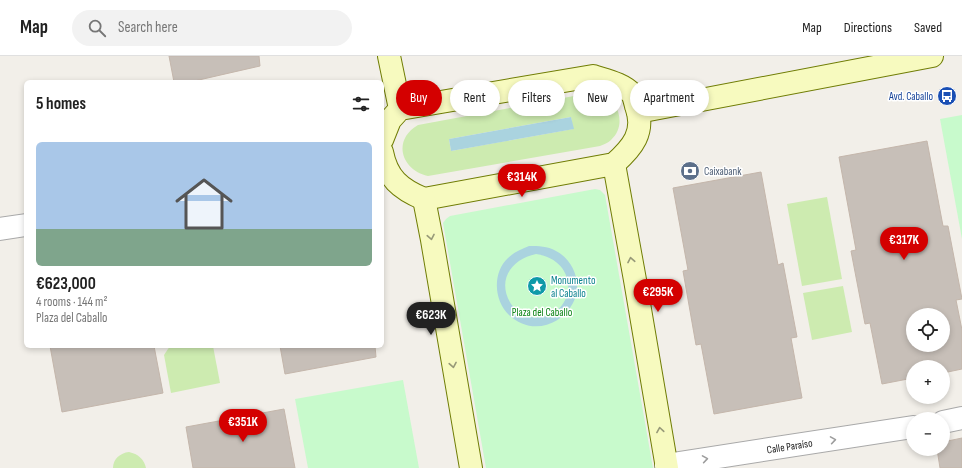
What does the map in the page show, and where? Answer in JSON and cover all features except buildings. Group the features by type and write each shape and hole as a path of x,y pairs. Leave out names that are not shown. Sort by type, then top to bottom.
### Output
{"main road":[{"path":"390,56 396,88"},
{"path":"709,98 932,56"},
{"path":"442,103 593,76 616,82 630,92"},
{"path":"384,144 390,120 396,114"},
{"path":"384,159 388,172 398,185 424,199 614,164 629,151 639,133 638,116"},
{"path":"614,164 666,467"},
{"path":"424,199 471,468"}],"street":[{"path":"0,229 24,225"},
{"path":"950,421 962,418"},
{"name":"Calle Paraíso","path":"666,467 906,428"}],"green space":[{"path":"573,96 573,116 619,116 620,122 616,135 610,141 600,146 428,176 411,168 403,154 405,138 410,131 418,125 466,116 500,116 500,110 508,108 508,116 565,116 565,98","holes":["571,117 573,129 451,151 449,139"]},
{"path":"962,115 962,239 940,119"},
{"name":"Plaza del Caballo","path":"595,189 600,190 605,195 653,468 486,468 443,223 450,216"},
{"path":"827,197 842,279 802,286 787,204"},
{"path":"843,286 852,332 812,340 803,293"},
{"path":"169,348 213,348 220,383 171,393 164,355"},
{"path":"403,380 419,468 308,468 295,399"},
{"path":"129,452 140,457 146,468 113,468 114,462 118,457"}],"water":[{"path":"571,117 574,129 451,151 449,139"},
{"path":"529,246 546,247 553,249 562,255 568,260 577,281 576,296 573,303 560,318 553,323 544,326 526,325 517,321 504,309 498,295 497,279 503,264 513,254","holes":["536,254 551,259 562,268 567,278 568,290 565,301 557,310 546,316 531,317 525,315 511,304 507,295 505,287 509,272 520,261"]}],"place":[{"name":"Avd. Caballo","path":"947,96"},
{"name":"Caixabank","path":"690,171"},
{"name":"Monumento al Caballo","path":"537,286"}]}
